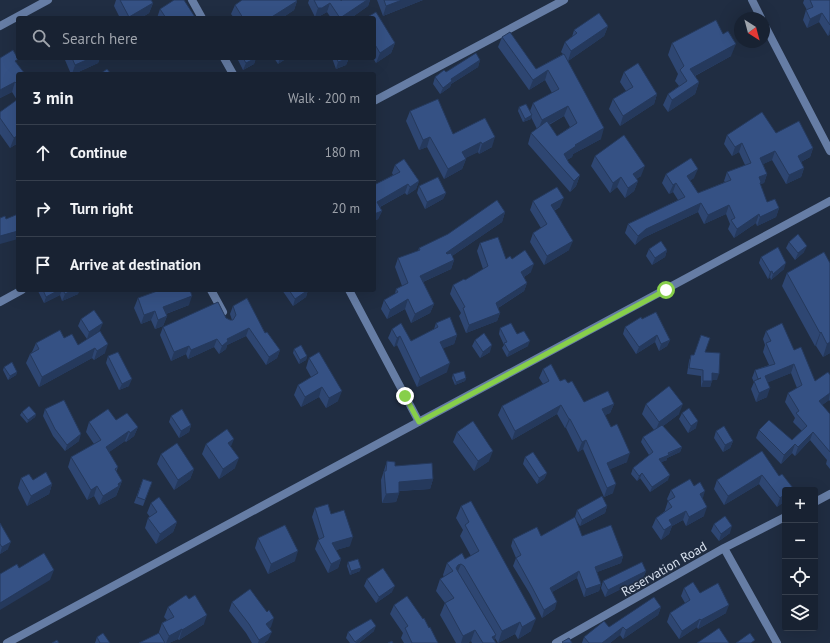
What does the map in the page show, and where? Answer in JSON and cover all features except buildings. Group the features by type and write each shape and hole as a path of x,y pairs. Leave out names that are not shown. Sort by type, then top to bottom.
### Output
{"street":[{"path":"18,16 48,0"},
{"path":"192,0 201,16"},
{"path":"376,100 564,0"},
{"path":"752,0 758,12"},
{"path":"0,26 16,17"},
{"path":"770,36 830,151"},
{"path":"225,60 232,72"},
{"path":"7,643 830,201"},
{"path":"0,302 18,292"},
{"path":"212,292 228,322"},
{"path":"350,292 419,422"},
{"path":"818,500 830,494"},
{"name":"Reservation Road","path":"556,643 724,548 782,519"},
{"path":"724,548 777,643"}],"route":[{"path":"405,396 419,422 666,290"}]}
